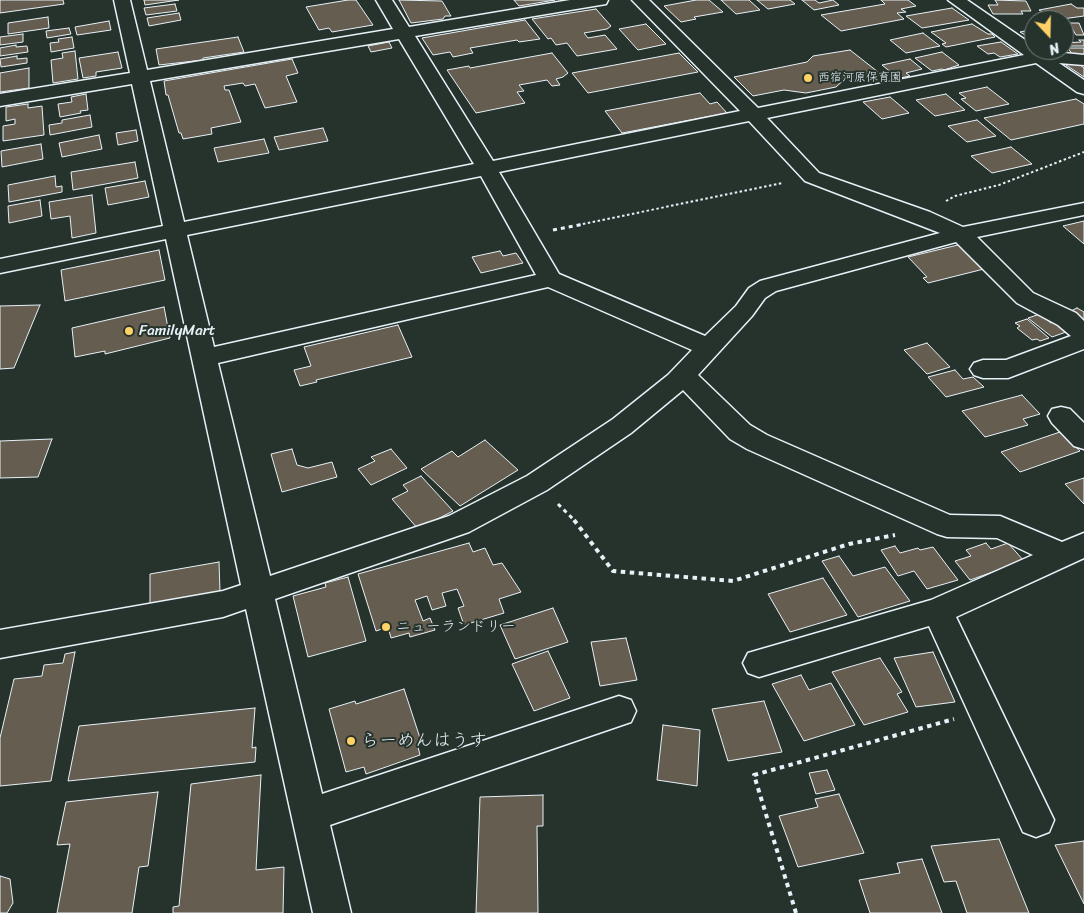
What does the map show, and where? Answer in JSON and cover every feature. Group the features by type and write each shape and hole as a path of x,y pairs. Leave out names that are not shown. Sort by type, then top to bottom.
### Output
{"street":[{"path":"122,0 332,913"},
{"path":"384,0 487,168 550,279"},
{"path":"0,100 600,0"},
{"path":"640,0 754,115 812,177 922,217 961,234 1025,298 1066,319 1084,334"},
{"path":"956,0 1024,47"},
{"path":"0,266 754,115 1024,59"},
{"path":"1043,60 1084,88"},
{"path":"0,644 223,604 459,524 537,483 622,426 683,374 744,311 756,293 768,286 961,234 1084,209"},
{"path":"204,358 550,279 710,348"},
{"path":"983,369 1008,369 1084,340"},
{"path":"683,374 740,432 757,442 947,526 1000,527 1073,550"},
{"path":"1061,416 1084,439"},
{"path":"760,664 938,611 1073,550"},
{"path":"938,611 983,711 1036,820"},
{"path":"310,815 618,712"}],"path":[{"path":"922,217 955,196 999,185 1084,152"},
{"path":"525,236 812,177"},
{"path":"537,483 581,527 613,571 733,581 849,544 947,526"},
{"path":"796,913 754,775 983,711"}],"building":[{"path":"0,0 63,0 64,4 0,13"},
{"path":"144,0 179,0 145,5"},
{"path":"356,0 373,25 332,32 329,28 319,30 306,7"},
{"path":"399,0 442,1 451,16 445,16 443,19 411,23"},
{"path":"514,0 555,0 519,6"},
{"path":"696,0 709,0 723,12 694,17 696,19 681,22 664,6"},
{"path":"721,0 749,0 760,10 736,14"},
{"path":"757,0 790,0 795,4 768,9"},
{"path":"802,0 815,0 819,3 833,0 839,5 814,10"},
{"path":"881,0 908,0 916,6 901,9 906,12 897,13 904,19 841,31 821,15 885,4"},
{"path":"995,0 1026,1 1030,10 1021,11 1023,14 993,14 988,5 998,5"},
{"path":"175,4 177,11 146,15 144,8"},
{"path":"1071,4 1077,8 1084,8 1084,16 1074,17 1074,10 1039,10"},
{"path":"952,8 969,20 922,28 906,16"},
{"path":"596,9 611,26 607,29 584,33 588,38 605,35 617,49 577,56 567,43 556,45 551,38 548,39 532,19"},
{"path":"179,13 181,20 149,26 147,18"},
{"path":"48,17 49,28 8,34 8,23"},
{"path":"525,20 540,39 519,42 517,40 470,48 473,53 453,57 450,52 433,55 422,38"},
{"path":"109,21 111,30 77,35 75,27"},
{"path":"1074,23 1079,23 1084,35 1076,35"},
{"path":"646,24 666,44 638,50 619,29"},
{"path":"972,24 995,37 946,47 942,44 946,43 931,32"},
{"path":"69,28 71,34 47,38 46,31"},
{"path":"923,33 940,46 906,53 890,40"},
{"path":"23,34 23,42 0,45 0,37"},
{"path":"72,37 74,48 51,52 50,43 59,42 58,39"},
{"path":"238,37 244,52 203,58 203,60 159,65 156,49"},
{"path":"1079,40 1084,40 1084,46 1074,46 1074,42 1081,42"},
{"path":"389,42 392,48 371,52 368,46"},
{"path":"1001,42 1018,54 1000,57 994,53 988,54 977,46"},
{"path":"16,45 16,47 27,46 28,52 0,56 0,48"},
{"path":"1074,48 1084,48 1084,56 1074,54"},
{"path":"850,50 882,75 852,81 846,78 836,87 806,93 784,90 753,96 734,77 807,62 813,56"},
{"path":"75,51 78,79 53,83 51,60 63,58 62,53"},
{"path":"118,52 122,68 96,72 96,76 83,78 79,58"},
{"path":"942,52 959,65 944,70 932,71 915,58"},
{"path":"552,53 568,73 556,79 560,85 552,86 547,80 519,85 524,91 517,92 525,103 476,113 447,70 469,66 470,68"},
{"path":"679,53 698,72 588,93 572,73"},
{"path":"17,56 17,59 27,58 27,63 1,67 0,59"},
{"path":"292,59 298,73 286,76 297,102 265,108 255,84 245,86 243,83 224,86 225,90 229,90 241,122 211,128 212,134 183,139 181,133 179,133 168,95 166,95 164,81"},
{"path":"910,59 922,69 906,73 910,76 895,79 889,74 892,73 882,65"},
{"path":"1076,62 1084,68 1084,77 1066,65"},
{"path":"29,68 29,88 0,92 0,73"},
{"path":"987,87 1009,104 976,111 961,99 966,98 959,93"},
{"path":"700,93 710,104 717,102 727,113 622,133 605,111"},
{"path":"86,94 88,110 60,117 58,104 72,102 71,97"},
{"path":"946,94 965,110 935,116 916,100"},
{"path":"890,97 909,113 882,119 863,102"},
{"path":"1076,99 1084,104 1084,124 1011,140 984,118"},
{"path":"28,104 28,108 42,106 44,135 3,141 3,126 15,124 15,119 6,121 6,107"},
{"path":"90,115 92,127 50,135 49,125 62,123 62,120"},
{"path":"977,120 996,136 967,142 948,126"},
{"path":"323,128 328,141 279,150 274,137"},
{"path":"136,130 138,141 118,145 116,133"},
{"path":"99,135 102,149 62,157 59,143"},
{"path":"264,139 269,153 218,162 214,148"},
{"path":"41,144 43,159 2,167 1,151"},
{"path":"1011,147 1032,164 992,173 971,156"},
{"path":"135,162 138,178 73,190 71,172"},
{"path":"55,176 56,187 62,186 62,192 9,202 8,185"},
{"path":"145,181 149,197 108,205 105,188"},
{"path":"92,195 96,233 72,238 70,216 51,219 49,202"},
{"path":"40,200 42,216 9,223 8,206"},
{"path":"1084,221 1084,244 1063,226"},
{"path":"958,245 978,263 988,268 928,283 923,278 927,277 908,257"},
{"path":"159,250 165,280 65,301 61,270"},
{"path":"500,251 503,256 516,253 523,263 481,273 472,257"},
{"path":"40,305 14,368 0,369 0,306"},
{"path":"164,307 170,338 105,354 105,351 75,357 72,328"},
{"path":"1077,308 1084,312 1084,324 1067,313"},
{"path":"1040,314 1066,332 1052,337 1028,318"},
{"path":"1027,319 1049,338 1040,341 1037,339 1032,340 1017,328 1020,326 1015,323"},
{"path":"398,325 412,357 316,380 317,382 300,386 294,370 311,366 304,347"},
{"path":"927,343 950,367 927,374 904,350"},
{"path":"955,370 963,379 973,377 984,387 946,397 928,377"},
{"path":"1022,395 1040,414 1023,419 1028,425 985,437 962,411"},
{"path":"1060,432 1080,451 1020,472 1001,452"},
{"path":"52,439 38,477 0,478 0,441"},
{"path":"485,440 518,470 460,506 421,469 452,451 458,457"},
{"path":"292,449 297,465 308,468 332,462 337,477 282,492 271,454"},
{"path":"391,449 407,468 371,485 358,469 375,461 371,457"},
{"path":"421,476 453,511 418,529 392,499 408,491 403,485"},
{"path":"1084,478 1084,504 1065,484"},
{"path":"469,543 473,552 485,548 493,565 502,563 521,592 499,599 504,613 464,625 458,608 464,606 457,589 442,593 446,606 432,610 427,596 415,600 423,621 430,618 435,630 410,637 409,633 391,638 388,627 376,631 358,574"},
{"path":"986,543 991,549 1008,543 1024,561 970,580 955,561 971,556 966,550"},
{"path":"895,546 900,553 918,548 920,550 933,547 958,580 927,589 914,571 898,576 881,550"},
{"path":"839,556 853,576 885,567 910,601 858,617 822,561"},
{"path":"219,562 220,592 150,605 150,574"},
{"path":"348,577 366,641 308,657 293,596 326,587 325,583"},
{"path":"823,578 847,615 790,632 768,594"},
{"path":"553,608 568,642 515,659 500,625"},
{"path":"626,638 637,680 600,686 591,642"},
{"path":"548,651 570,698 534,711 512,664"},
{"path":"75,652 51,781 0,786 0,738 14,679 42,676 44,665 63,663 65,654"},
{"path":"933,652 955,702 916,707 894,658"},
{"path":"880,658 902,692 897,694 908,712 864,725 832,672"},
{"path":"801,675 809,690 831,683 855,725 804,741 772,684"},
{"path":"404,689 421,741 417,743 420,755 366,774 364,767 346,772 329,709 355,701 356,704"},
{"path":"764,701 782,752 728,761 712,709"},
{"path":"255,708 252,748 256,747 255,762 68,781 79,726"},
{"path":"663,725 700,730 697,786 657,780"},
{"path":"827,770 835,790 816,794 809,773"},
{"path":"261,775 256,870 284,867 283,913 173,913 173,907 179,906 191,784"},
{"path":"158,792 148,866 139,867 132,913 57,913 70,844 57,845 66,802"},
{"path":"839,794 864,853 798,867 779,816 818,807 815,799"},
{"path":"543,795 543,826 537,826 538,913 476,913 480,797"},
{"path":"999,839 1029,913 967,913 956,881 944,882 931,846"},
{"path":"1084,841 1084,904 1055,845"},
{"path":"922,859 942,913 870,913 859,880 900,873 897,863"},
{"path":"0,876 10,879 13,903 7,913 0,913"}],"place":[{"name":"西宿河原保育園","path":"808,78"},
{"name":"FamilyMart","path":"129,331"},
{"name":"ニューランドリー","path":"386,627"},
{"name":"らーめんはうす","path":"351,741"}]}
